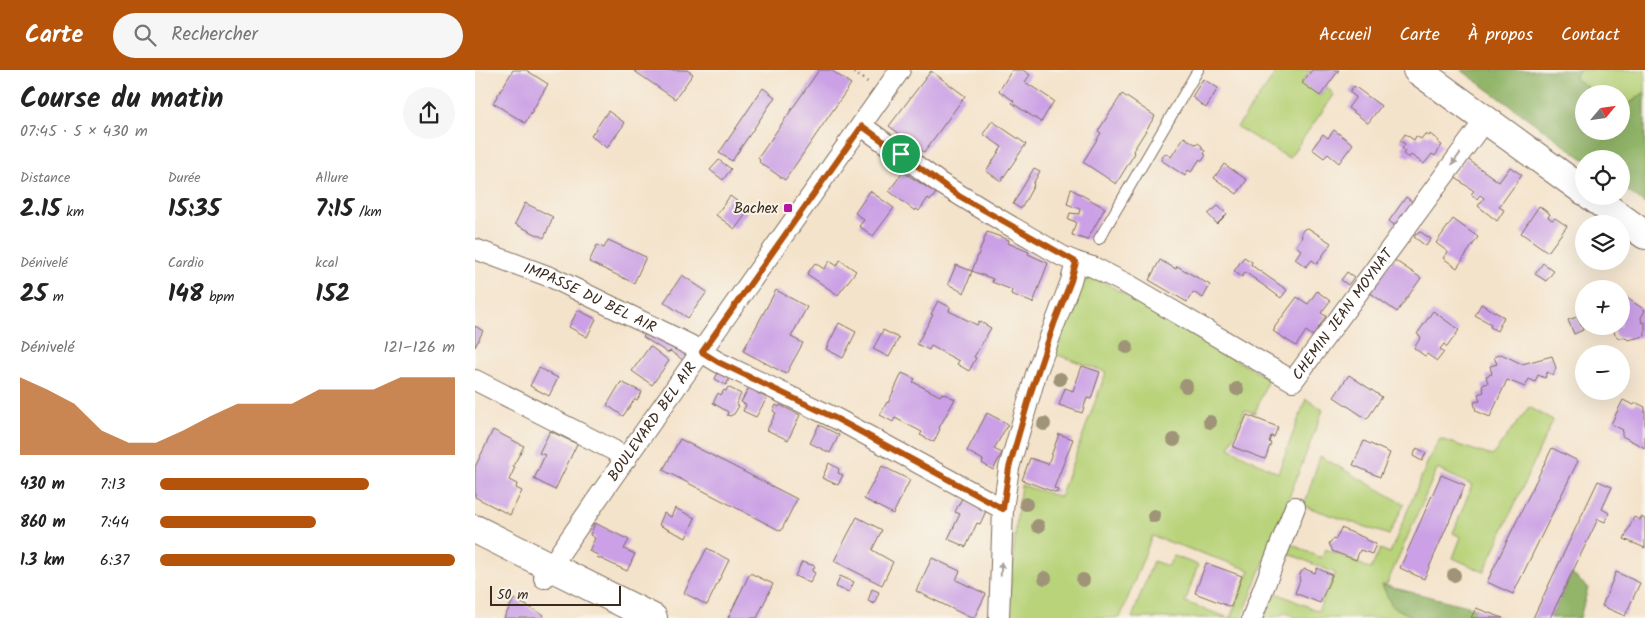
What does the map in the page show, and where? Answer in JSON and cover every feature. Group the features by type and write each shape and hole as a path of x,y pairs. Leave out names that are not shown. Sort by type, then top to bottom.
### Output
{"main road":[{"path":"1417,70 1575,185"},
{"path":"1603,205 1645,235"},
{"path":"475,529 626,618"},
{"path":"475,544 548,572 653,618"}],"street":[{"name":"BOULEVARD BEL AIR","path":"548,572 900,70"},
{"name":"CHEMIN JEAN MOYNAT","path":"862,126 959,196 1076,262 1093,267 1129,285 1293,381 1485,120"},
{"name":"IMPASSE DU BEL AIR","path":"475,249 553,278 702,352 718,362 837,419 1003,509"},
{"path":"999,618 1003,509 1009,468 1033,383 1071,281 1076,262"},
{"path":"475,380 613,450 626,459"},
{"path":"1252,618 1295,507"}],"lane":[{"path":"1099,239 1198,70"}],"green space":[{"path":"1278,70 1311,70 1302,82 1320,96 1327,87 1334,95 1289,158 1237,127"},
{"path":"1461,70 1580,70 1574,78 1584,85 1575,85 1575,140 1630,140 1630,103 1645,92 1645,204 1630,193 1630,150 1575,150 1575,152"},
{"path":"1580,70 1645,70 1645,92 1630,103 1630,85 1584,85 1574,78"},
{"path":"1097,278 1268,379 1255,413 1245,410 1229,448 1278,473 1306,399 1323,410 1242,618 1230,618 1250,570 1152,536 1120,618 1007,618 1021,485 1060,497 1106,372 1055,354 1082,281"},
{"path":"1529,407 1553,420 1484,572 1453,558 1461,537 1453,533 1472,485 1437,469 1386,586 1382,585 1392,606 1415,618 1298,618 1286,613 1271,618 1264,618 1274,592 1318,611 1335,573 1287,553 1291,544 1321,558 1326,549 1371,569 1380,549 1390,553 1428,461 1440,439 1492,456"},
{"path":"1320,456 1404,504 1389,535 1304,506"},
{"path":"1174,556 1198,565 1185,602 1229,618 1132,618 1153,561 1168,566"},
{"path":"1572,574 1588,588 1580,618 1550,618"},
{"path":"1382,585 1476,608 1471,618 1415,618 1392,606"}],"building":[{"path":"513,70 526,70 548,84 525,123 493,103"},
{"path":"633,70 687,70 693,74 675,99"},
{"path":"819,70 831,70 851,84 785,180 759,162 758,158"},
{"path":"1012,70 1023,70 1030,75 1025,82 1054,101 1041,122 1012,103 1014,101 999,91"},
{"path":"1312,70 1339,70 1320,96 1302,83"},
{"path":"931,71 965,96 924,152 889,126"},
{"path":"1203,79 1218,88 1206,108 1192,97"},
{"path":"1354,86 1381,106 1368,123 1348,108 1356,97 1349,92"},
{"path":"763,88 775,97 732,161 719,153"},
{"path":"1122,94 1155,116 1133,151 1135,153 1116,184 1083,162 1101,133 1098,131"},
{"path":"608,111 625,123 607,148 591,136"},
{"path":"992,121 1026,144 1001,181 986,171 1002,147 983,134"},
{"path":"1334,130 1353,144 1339,163 1328,154 1324,158 1312,149 1323,134 1328,138"},
{"path":"1405,134 1414,140 1416,136 1421,139 1425,134 1429,136 1430,134 1442,145 1435,156 1432,154 1424,164 1411,155 1409,158 1403,154 1405,151 1402,148 1405,144 1400,141"},
{"path":"1184,137 1202,146 1206,155 1202,161 1200,159 1191,172 1188,170 1185,176 1161,160 1165,153 1171,157"},
{"path":"1466,158 1499,182 1510,167 1522,175 1499,207 1504,210 1497,221 1478,206 1484,198 1480,195 1477,199 1471,194 1474,191 1453,176"},
{"path":"719,160 731,169 723,180 710,170"},
{"path":"1224,164 1247,180 1237,194 1214,178"},
{"path":"1034,168 1040,171 1021,209 1013,204"},
{"path":"903,172 936,193 931,200 928,198 919,211 916,209 915,211 889,191"},
{"path":"1071,189 1105,208 1087,240 1072,235 1076,222 1068,219 1070,213 1079,214 1080,209 1067,204"},
{"path":"870,191 894,208 873,236 859,226 864,220 855,213"},
{"path":"730,196 749,210 735,229 716,215"},
{"path":"1406,197 1414,203 1397,227 1389,221"},
{"path":"525,203 553,217 544,238 515,224"},
{"path":"1218,206 1227,214 1217,224 1208,214"},
{"path":"1539,206 1550,214 1548,217 1552,220 1555,218 1567,226 1548,252 1521,233"},
{"path":"1453,219 1478,237 1457,268 1443,258 1448,252 1436,243"},
{"path":"1308,228 1331,243 1317,264 1312,260 1306,267 1295,259 1301,250 1296,246 1302,237 1301,233 1304,229"},
{"path":"1419,231 1431,239 1426,246 1414,237"},
{"path":"987,232 1009,240 1008,243 1048,263 1033,303 1011,294 1012,290 992,282 993,279 972,271"},
{"path":"608,240 646,257 634,283 589,262 597,245 604,248"},
{"path":"1244,257 1252,262 1251,265 1287,290 1281,298 1245,272 1242,277 1234,271"},
{"path":"1393,259 1421,278 1397,312 1369,292"},
{"path":"840,260 856,271 838,295 807,274 815,263 824,269 830,261 837,266"},
{"path":"1160,260 1176,269 1177,266 1210,285 1203,298 1193,292 1187,302 1149,280"},
{"path":"1543,263 1554,271 1546,281 1535,274"},
{"path":"956,265 972,271 964,293 948,284"},
{"path":"1347,272 1354,277 1348,285 1341,280"},
{"path":"682,275 707,292 688,318 664,302"},
{"path":"776,290 807,307 791,337 803,343 786,374 743,351"},
{"path":"1317,291 1330,301 1321,313 1326,316 1313,336 1306,331 1296,346 1273,331 1297,297 1308,304"},
{"path":"1630,300 1645,310 1641,318 1642,323 1645,322 1645,336 1628,340 1625,337 1619,338 1615,335 1630,335"},
{"path":"938,301 950,307 949,311 977,325 979,321 991,328 974,357 976,358 969,371 957,364 959,361 931,346 929,350 917,344 933,315 931,314"},
{"path":"1481,304 1504,317 1497,331 1490,327 1491,324 1475,315"},
{"path":"578,310 596,319 587,337 569,327"},
{"path":"1433,311 1459,330 1447,347 1444,344 1440,349 1444,352 1437,361 1427,354 1425,356 1414,348 1421,337 1417,334"},
{"path":"1575,318 1575,334 1574,334 1568,320"},
{"path":"839,323 856,332 843,358 826,349"},
{"path":"475,326 483,331 475,347"},
{"path":"647,330 689,351 683,360 670,351 668,353 643,337"},
{"path":"883,330 899,338 889,357 873,349"},
{"path":"650,346 669,361 652,385 632,371"},
{"path":"1501,354 1522,364 1552,356 1556,368 1553,375 1547,372 1545,378 1538,375 1535,382 1529,379 1525,387 1507,380 1490,417 1476,411 1474,402 1480,401 1478,394 1484,392 1482,385 1488,383 1486,376 1492,374 1490,366 1497,364 1494,357"},
{"path":"1082,366 1100,372 1091,399 1087,398 1082,413 1059,405 1065,388 1073,391"},
{"path":"539,368 558,378 549,396 530,386"},
{"path":"719,370 730,378 726,385 715,379"},
{"path":"902,373 915,379 913,382 940,396 942,393 955,399 939,428 934,442 920,435 922,432 895,418 893,422 880,415 888,403"},
{"path":"1349,375 1382,397 1367,419 1334,397"},
{"path":"621,382 642,392 623,416 607,405"},
{"path":"751,384 759,388 757,393 767,398 756,417 743,411 746,405 741,402"},
{"path":"728,387 741,394 736,404 739,406 734,414 730,416 727,415 728,412 713,403 718,393 721,395"},
{"path":"1623,400 1633,405 1637,403 1645,407 1645,448 1622,436 1623,430 1611,424"},
{"path":"776,405 779,407 780,405 800,415 788,440 767,430 776,413 773,411"},
{"path":"987,413 1008,424 994,449 1002,453 993,470 982,463 983,460 967,451"},
{"path":"1247,415 1278,427 1274,437 1271,436 1269,442 1271,443 1265,459 1233,447"},
{"path":"819,425 839,435 830,453 810,443"},
{"path":"493,430 524,446 513,466 515,467 509,480 517,484 516,488 522,491 510,515 475,497 475,467"},
{"path":"550,431 577,444 555,490 534,479 545,455 539,453"},
{"path":"1059,434 1073,439 1054,488 1058,490 1057,493 1022,480 1030,458 1048,464"},
{"path":"680,439 797,499 781,531 663,470"},
{"path":"1364,441 1390,453 1380,477 1353,465"},
{"path":"1417,448 1426,453 1422,461 1413,456"},
{"path":"1552,448 1578,461 1513,594 1487,582"},
{"path":"829,463 839,469 838,473 843,475 838,485 822,478"},
{"path":"882,466 910,480 893,514 864,499"},
{"path":"1441,475 1465,485 1424,579 1400,568"},
{"path":"1598,481 1612,487 1602,509 1609,513 1605,522 1598,519 1550,618 1533,618"},
{"path":"962,498 986,511 980,524 977,523 966,547 948,539 960,514 955,512"},
{"path":"675,508 695,518 686,538 659,525 664,513 671,517"},
{"path":"857,517 882,530 872,550 893,562 882,585 834,561"},
{"path":"1634,517 1640,520 1641,517 1645,519 1645,548 1624,539"},
{"path":"595,523 629,540 624,549 635,554 627,571 597,557 598,555 589,551 595,538 590,535"},
{"path":"1341,528 1376,544 1372,554 1360,550 1356,560 1332,551 1329,544 1332,540 1336,539"},
{"path":"707,548 729,560 707,605 684,593"},
{"path":"932,558 960,571 956,580 986,594 974,618 916,591"},
{"path":"802,562 815,566 812,571 815,573 810,583 795,576"},
{"path":"1206,563 1242,576 1231,607 1195,593"},
{"path":"1317,568 1332,575 1320,603 1295,593 1301,572 1305,569 1315,573"},
{"path":"1616,572 1640,583 1625,616 1602,606"},
{"path":"750,573 773,584 757,618 728,618"},
{"path":"840,576 854,582 849,592 836,587"},
{"path":"872,589 879,592 874,604 868,601"},
{"path":"514,599 544,615 542,618 504,618"},
{"path":"1476,608 1503,618 1471,618"}],"place":[{"name":"Bachex","path":"788,208"}],"route":[{"path":"862,126 901,154 959,196 1062,256 1076,262 1071,281 1036,374 1009,468 1003,509 837,419 718,362 702,352 862,126"}]}
